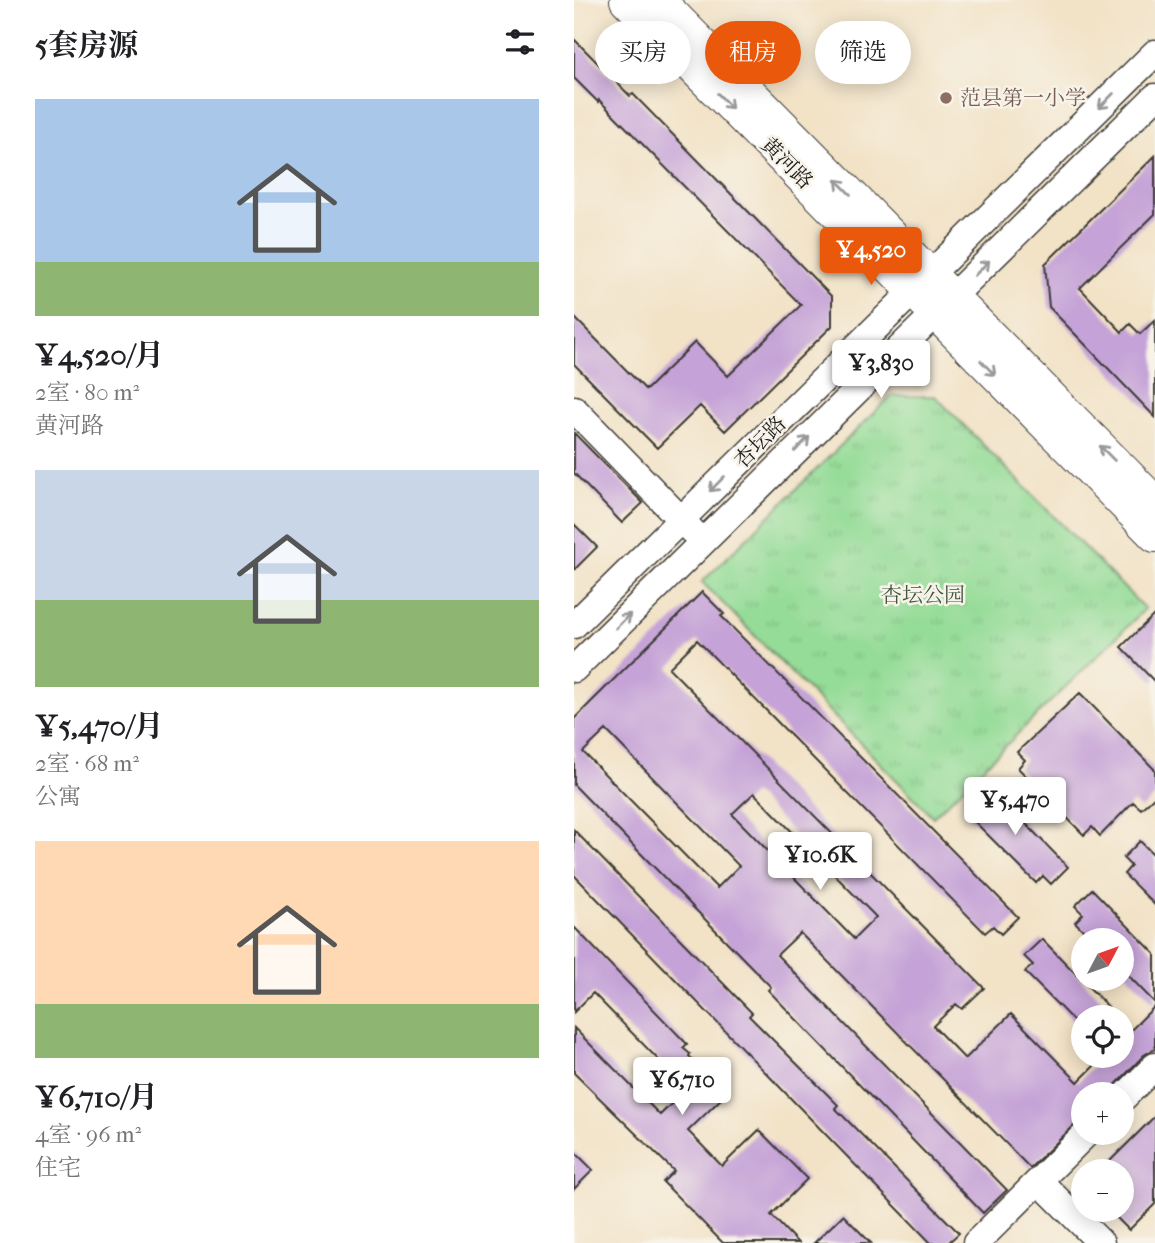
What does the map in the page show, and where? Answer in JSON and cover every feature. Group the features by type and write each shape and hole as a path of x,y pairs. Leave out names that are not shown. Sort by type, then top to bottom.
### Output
{"main road":[{"name":"黄河路","path":"626,0 921,283"},
{"name":"黄河路","path":"659,0 1155,536"},
{"name":"黄河路","path":"943,306 1155,502"}],"street":[{"name":"杏坛路","path":"574,625 1155,53"},
{"name":"杏坛路","path":"574,669 1155,97"},
{"path":"574,409 703,542"},
{"path":"1134,1087 1155,1066"},
{"path":"976,1243 1075,1145"},
{"path":"1039,1181 1101,1243"}],"green space":[{"name":"杏坛公园","path":"891,396 935,396 1145,609 933,817 702,582"}],"building":[{"path":"574,39 595,60 595,84 618,84 630,96 633,94 832,297 832,326 725,431 700,406 657,448 574,364 574,317 646,390 695,342 728,376 801,305 599,100 598,102 574,78"},
{"path":"1155,156 1155,214 1080,288 1122,332 1130,324 1140,334 1155,320 1155,417 1049,307 1045,264"},
{"path":"574,433 643,503 622,523 574,473"},
{"path":"574,524 597,547 574,570"},
{"path":"702,592 724,614 721,616 1018,917 1001,934 993,926 985,933 697,640 669,668 984,988 962,1009 956,1004 933,1026 965,1059 1011,1014 1078,1082 1071,1082 1071,1129 1030,1168 800,933 777,955 1007,1190 983,1213 768,990 771,987 574,785 574,719","holes":["606,730 739,866 717,888 583,752","754,793 876,917 854,939 732,814"]},
{"path":"1155,614 1155,682 1121,647"},
{"path":"1080,693 1155,770 1155,796 1141,809 1133,802 1100,836 1092,827 1084,835 1018,768 1025,760 1017,752"},
{"path":"986,783 1068,867 1051,884 1043,876 1036,883 969,816 977,808 969,800"},
{"path":"574,830 752,1013 749,1016 838,1105 835,1108 959,1233 948,1243 931,1243 574,875"},
{"path":"1140,841 1155,856 1155,905 1124,874 1131,866 1123,858"},
{"path":"1092,889 1130,928 1081,928 1075,922 1083,914 1075,906"},
{"path":"574,927 687,1044 683,1048 689,1056 726,1094 688,1131 722,1166 759,1130 807,1179 771,1215 798,1243 723,1243 663,1182 674,1171 574,1073 574,1028 660,1115 687,1089 593,993 574,1012"},
{"path":"1134,932 1155,954 1155,1003 1134,981"},
{"path":"1042,939 1071,969 1071,991 1093,991 1106,1005 1071,1005 1071,1019 1025,972 1033,965 1024,956"},
{"path":"1155,1006 1155,1049 1134,1066 1134,1027"},
{"path":"1092,1068 1132,1068 1118,1082 1078,1082"},
{"path":"1155,1116 1155,1204 1129,1230 1121,1222 1134,1222 1134,1159 1112,1159 1126,1145 1134,1145 1134,1137"},
{"path":"574,1151 593,1170 574,1189"},
{"path":"843,1215 871,1243 814,1243"}],"place":[{"name":"范县第一小学","path":"946,98"}]}
